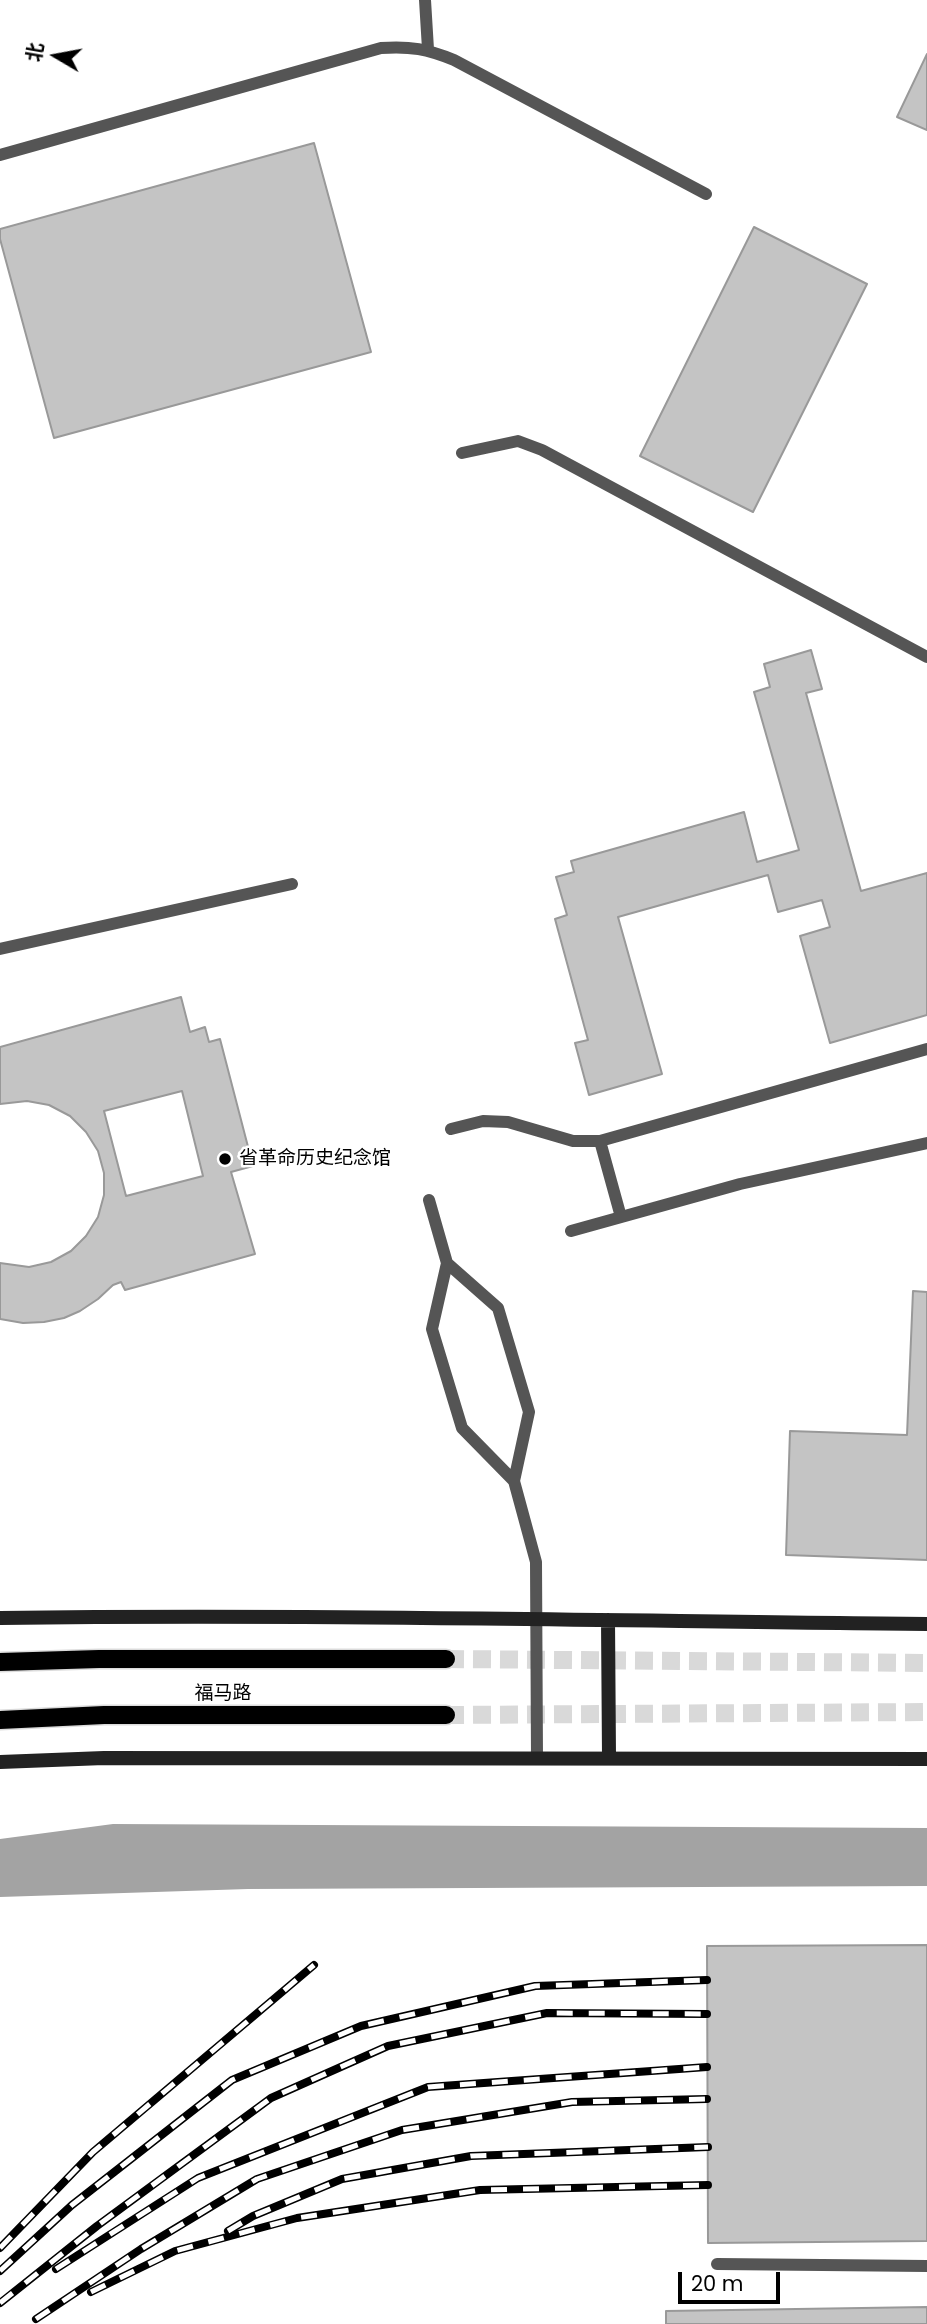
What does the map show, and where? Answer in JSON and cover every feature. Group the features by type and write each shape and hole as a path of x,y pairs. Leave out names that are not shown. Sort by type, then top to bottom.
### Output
{"main road":[{"path":"0,1618 536,1618 927,1624"},
{"path":"608,1620 609,1757"},
{"name":"福马路","path":"0,1662 99,1659 446,1659"},
{"name":"福马路","path":"0,1720 104,1715 446,1716"},
{"path":"0,1762 104,1758 927,1759"}],"lane":[{"path":"425,0 428,49"},
{"path":"0,155 381,48 406,47 428,49 454,60 706,194"},
{"path":"462,453 518,441 542,450 927,657"},
{"path":"0,949 292,884"},
{"path":"451,1129 482,1121 508,1122 573,1141 600,1141 927,1049"},
{"path":"600,1141 621,1217"},
{"path":"571,1231 740,1184 927,1143"},
{"path":"429,1200 447,1263 432,1329 462,1428 514,1481"},
{"path":"447,1263 498,1308 529,1412 514,1481 536,1562 537,1758"},
{"path":"717,2264 927,2266"}],"shaded area":[{"path":"113,1824 927,1828 927,1886 248,1889 0,1897 0,1839"}],"building":[{"path":"927,54 927,130 897,117"},
{"path":"314,143 371,352 54,438 0,239 0,229"},
{"path":"754,227 867,284 753,512 640,456"},
{"path":"811,650 822,689 806,693 861,891 927,873 927,1015 830,1043 800,936 830,927 822,900 778,912 768,875 618,917 662,1074 589,1095 575,1043 588,1040 555,919 567,915 556,877 574,872 571,861 744,812 757,862 799,850 754,692 770,687 764,664"},
{"name":"省革命历史纪念馆","path":"181,997 190,1032 205,1027 209,1042 220,1039 253,1166 231,1172 255,1254 125,1290 121,1282 113,1285 80,1311 64,1318 23,1323 0,1319 0,1263 29,1267 51,1262 71,1251 86,1236 98,1217 104,1195 104,1173 98,1151 86,1132 70,1116 49,1105 27,1101 0,1104 0,1047","holes":["182,1091 203,1176 126,1196 104,1111"]},
{"path":"913,1291 927,1292 927,1560 786,1555 790,1431 907,1435"},
{"path":"927,1945 927,2241 708,2243 707,1946"},
{"path":"927,2307 927,2324 666,2324 666,2311"}],"tunnel":[{"path":"446,1659 927,1663"},
{"path":"446,1715 927,1712"}],"railway":[{"path":"0,2248 93,2152 314,1965"},
{"path":"0,2271 72,2205 232,2080 361,2026 535,1986 707,1980"},
{"path":"0,2303 97,2226 271,2098 388,2046 547,2013 707,2014"},
{"path":"56,2269 198,2178 428,2087 707,2067"},
{"path":"36,2319 141,2249 257,2179 402,2130 572,2102 707,2099"},
{"path":"228,2231 253,2216 342,2179 471,2156 708,2147"},
{"path":"91,2292 175,2251 297,2218 480,2190 708,2185"}],"place":[{"name":"省革命历史纪念馆","path":"225,1159"}]}
